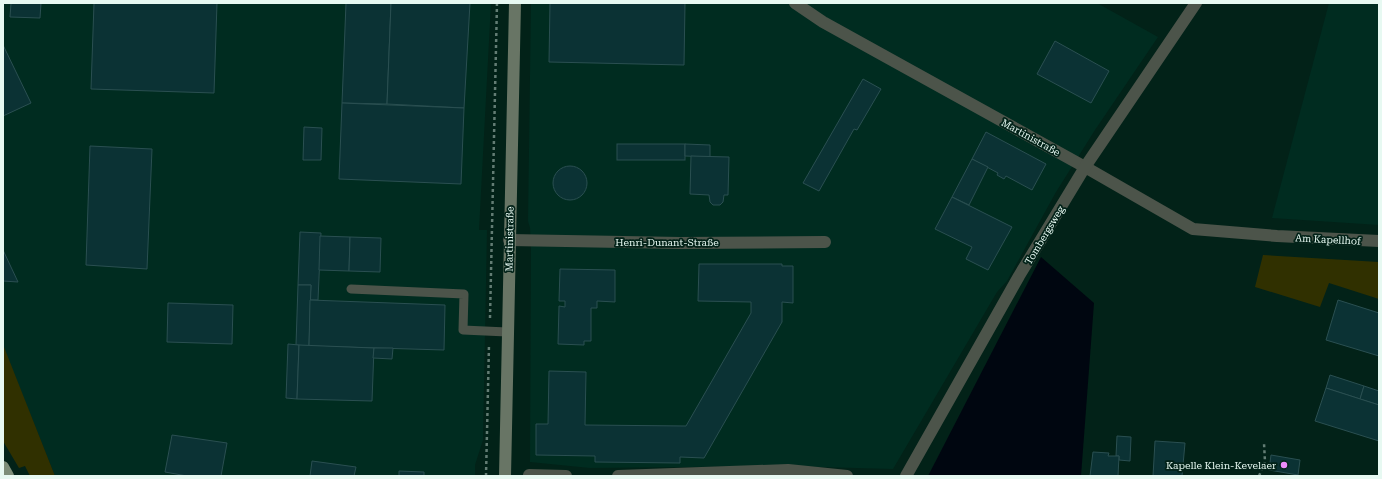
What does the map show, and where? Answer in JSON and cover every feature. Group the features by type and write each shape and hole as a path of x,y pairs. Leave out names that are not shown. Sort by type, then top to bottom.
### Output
{"main road":[{"name":"Martinistraße","path":"504,476 515,3"},
{"path":"3,467 8,476"}],"street":[{"name":"Martinistraße","path":"795,3 823,22 1085,167 1193,229 1277,236"},
{"name":"Tombergsweg","path":"906,476 1019,276 1085,167 1196,3"},
{"name":"Am Kapellhof","path":"1277,236 1379,241"},
{"name":"Henri-Dunant-Straße","path":"509,240 680,243 825,242"},
{"path":"618,476 788,470 847,476"},
{"path":"529,475 566,476"}],"lane":[{"path":"351,289 464,294 463,330 507,332"}],"path":[{"path":"486,476 496,3"},
{"path":"1259,476 1265,462 1264,443"}],"shaded area":[{"path":"3,3 491,3 479,230 487,230 483,440 475,465 475,476 55,476 3,346"},
{"path":"531,3 1097,3 1158,37 1095,130 1056,192 1007,281 997,292 893,469 781,466 590,468 530,462 531,247 528,221"},
{"path":"1329,3 1379,3 1379,225 1272,218"},
{"path":"1263,255 1379,262 1379,299 1329,283 1320,307 1255,287"},
{"path":"1041,257 1094,303 1081,476 928,476"},
{"path":"3,346 55,476 30,476 25,466 19,468 3,441"}],"building":[{"path":"11,3 41,3 40,18 10,17"},
{"path":"94,3 217,3 214,93 91,89"},
{"path":"346,3 391,3 387,104 342,103"},
{"path":"391,3 470,3 464,108 387,104"},
{"path":"550,3 685,3 684,65 549,62"},
{"path":"1055,41 1109,71 1091,103 1037,74"},
{"path":"3,45 31,103 3,116"},
{"path":"863,79 881,89 857,130 854,129 819,191 803,183"},
{"path":"342,103 464,108 461,184 339,179"},
{"path":"304,127 322,128 321,160 303,160"},
{"path":"986,132 1046,164 1032,190 1006,176 1004,179 997,175 998,173 972,159"},
{"path":"617,144 685,144 685,160 617,160"},
{"path":"685,144 710,145 710,157 685,156"},
{"path":"90,146 152,149 147,269 86,265"},
{"path":"691,156 729,157 728,195 724,195 723,202 720,205 713,205 710,202 709,195 690,194"},
{"path":"972,159 988,167 969,205 952,197"},
{"path":"573,166 582,171 586,176 586,190 582,195 577,199 567,200 563,199 554,190 553,180 554,176 563,167"},
{"path":"952,197 1012,227 988,270 966,259 972,247 935,229"},
{"path":"300,232 321,233 318,300 310,300 311,285 298,285"},
{"path":"320,236 350,237 349,271 319,270"},
{"path":"350,237 381,238 380,272 349,271"},
{"path":"3,250 18,282 3,281"},
{"path":"699,264 782,264 782,266 793,266 793,303 782,302 782,322 704,458 680,457 680,463 595,462 595,456 536,455 536,424 548,424 549,371 586,372 585,425 686,426 751,313 751,302 698,301"},
{"path":"560,269 615,270 615,302 597,301 597,308 591,308 591,341 584,341 584,345 558,344 559,306 565,307 565,301 559,301"},
{"path":"298,285 311,285 309,346 296,345"},
{"path":"310,300 445,305 444,350 309,346"},
{"path":"1338,300 1379,313 1379,356 1326,340"},
{"path":"168,303 233,305 232,344 167,342"},
{"path":"288,344 299,345 297,399 286,398"},
{"path":"299,345 374,348 372,401 297,399"},
{"path":"374,348 393,348 392,359 373,358"},
{"path":"1330,375 1364,386 1360,399 1326,388"},
{"path":"1364,386 1379,391 1379,405 1360,399"},
{"path":"1326,388 1379,405 1379,441 1315,421"},
{"path":"172,435 227,443 221,476 187,476 165,472"},
{"path":"1117,436 1131,437 1130,461 1119,460 1119,456 1116,456"},
{"path":"1155,441 1185,443 1182,476 1153,476"},
{"path":"1093,452 1109,453 1108,456 1119,456 1118,476 1090,476"},
{"name":"Kapelle Klein-Kevelaer","path":"1271,455 1300,460 1298,475 1269,470"},
{"path":"312,461 356,467 354,476 310,476"},
{"path":"399,471 424,472 424,476 399,476"}],"place":[{"name":"Kapelle Klein-Kevelaer","path":"1284,465"}]}
